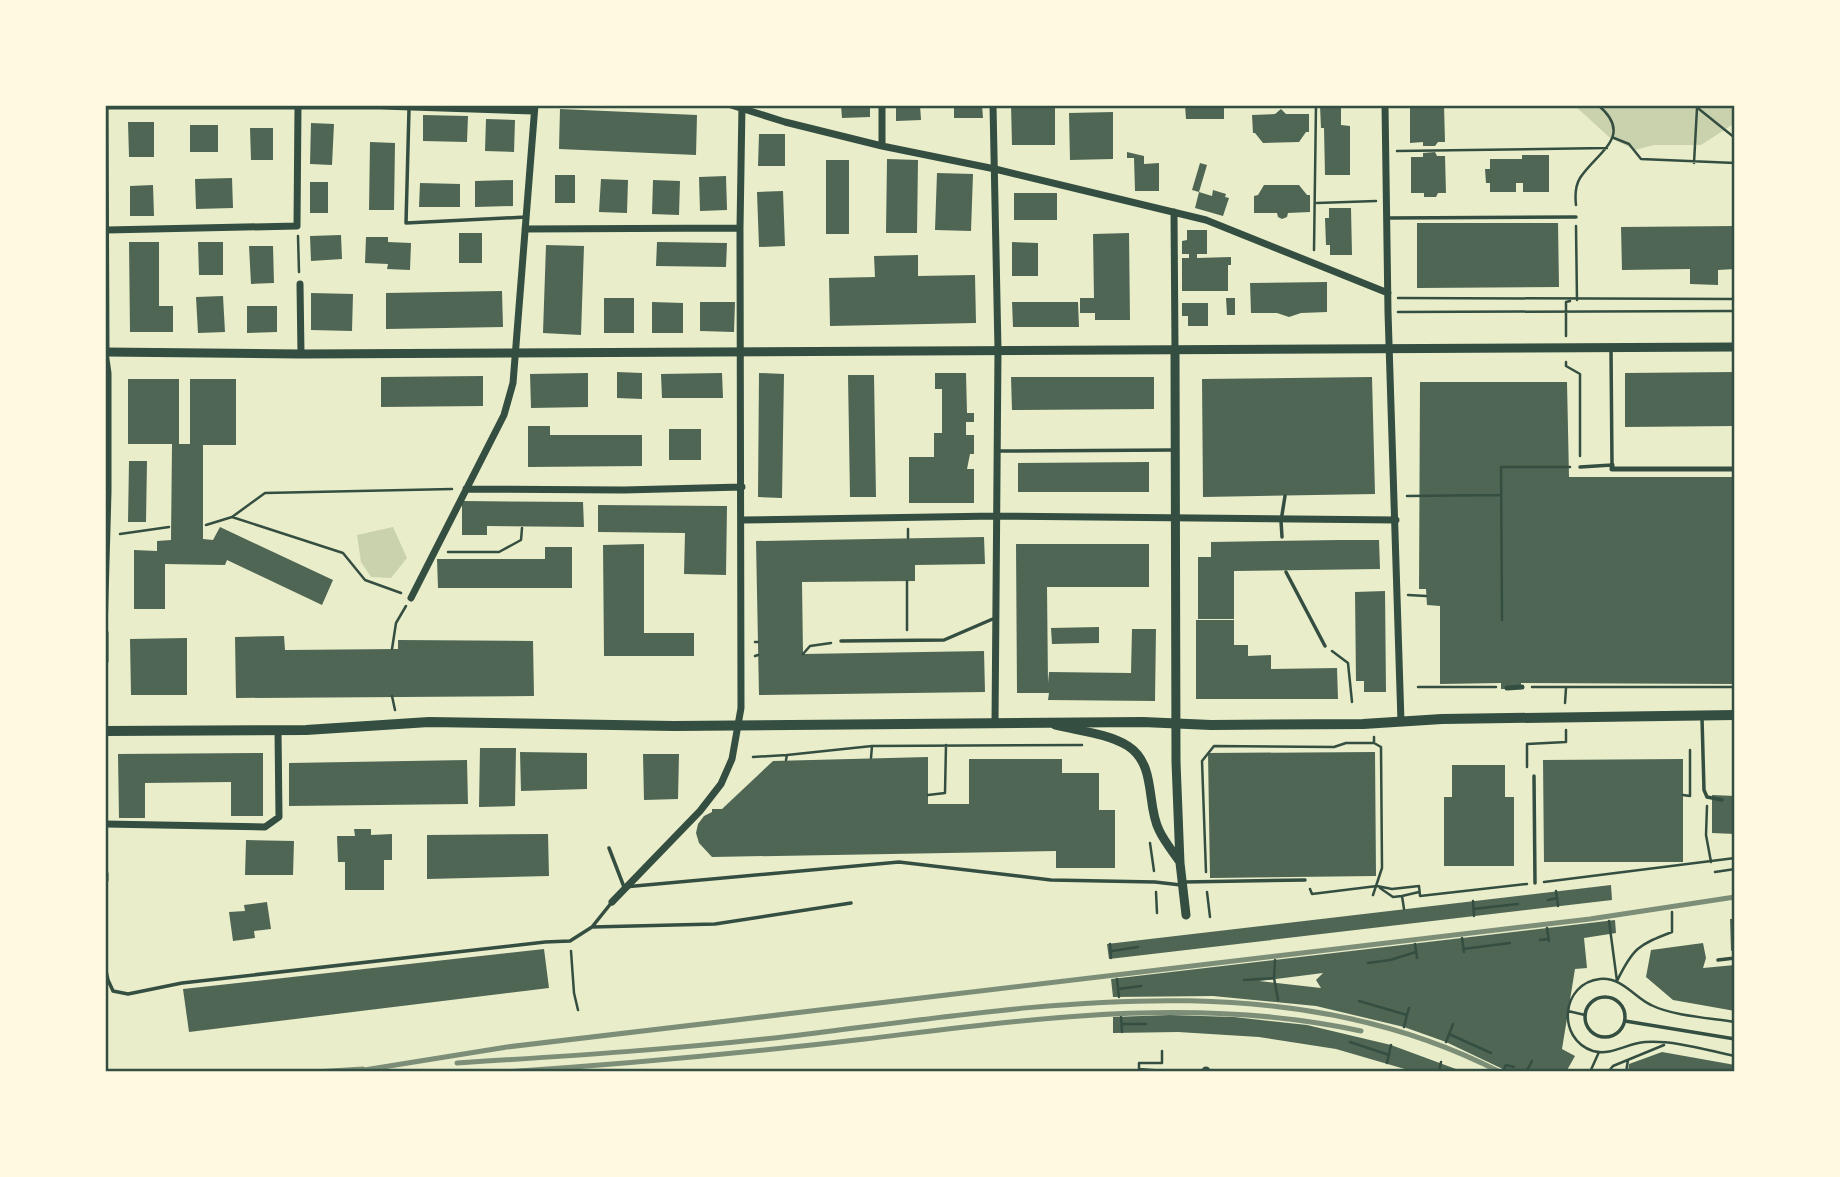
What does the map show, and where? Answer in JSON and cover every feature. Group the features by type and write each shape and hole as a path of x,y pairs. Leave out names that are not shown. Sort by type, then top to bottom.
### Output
{"main road":[{"path":"105,731 278,730 429,722 738,725 1177,724 1735,715"}],"street":[{"path":"105,661 109,373 106,352 106,105 535,108 513,383 504,415 411,598"},
{"path":"107,230 298,226 298,105"},
{"path":"732,105 785,122 883,146 995,169 1206,220 1388,295"},
{"path":"882,105 883,146"},
{"path":"993,105 998,350 995,724"},
{"path":"1385,105 1388,312 1401,722"},
{"path":"612,902 700,811 721,784 732,759 741,708 742,107"},
{"path":"1174,212 1176,770 1180,863 1186,915"},
{"path":"525,229 740,228"},
{"path":"300,284 301,354"},
{"path":"106,352 301,354 1735,347"},
{"path":"1612,466 1612,469 1735,469"},
{"path":"466,489 624,490 742,487"},
{"path":"742,520 996,516 1396,520"},
{"path":"1510,688 1522,688"},
{"path":"1043,723 1110,738 1130,747 1142,762 1150,784 1158,828 1180,863"},
{"path":"105,824 265,827 279,817 278,730"},
{"path":"105,874 105,880"}],"lane":[{"path":"409,107 406,223 526,217"},
{"path":"1387,218 1576,217"},
{"path":"1580,467 1612,466 1611,347"},
{"path":"997,451 1175,450"},
{"path":"1282,537 1281,520 1285,496"},
{"path":"1286,572 1325,646"},
{"path":"841,642 944,640 995,618"},
{"path":"1702,716 1704,790 1707,797 1722,800"},
{"path":"1534,776 1535,883"},
{"path":"609,848 624,887 899,862 1051,880 1182,884 1305,880"},
{"path":"1095,881 1096,874"},
{"path":"105,966 113,991 128,994 182,983 570,941 592,927 612,902"},
{"path":"592,927 715,924 851,903"},
{"path":"1717,960 1735,958"},
{"path":"1607,997 1623,1008 1625,1021 1618,1033 1598,1036 1588,1028 1585,1015 1590,1004 1607,997"},
{"path":"1625,1021 1735,1039"}],"path":[{"path":"1314,263 1316,105"},
{"path":"1577,300 1575,193 1579,180 1614,138 1614,127 1598,105"},
{"path":"1694,163 1696,107"},
{"path":"1696,107 1735,138"},
{"path":"1614,138 1629,144 1641,159 1735,163"},
{"path":"1386,151 1607,148"},
{"path":"1315,203 1387,200"},
{"path":"298,226 300,284"},
{"path":"1388,295 1577,300 1735,299"},
{"path":"1566,336 1566,302 1577,300"},
{"path":"1388,312 1735,311"},
{"path":"1502,620 1501,467 1580,467 1580,374 1566,366 1566,362"},
{"path":"206,525 232,517 265,493 466,489"},
{"path":"1406,496 1501,495"},
{"path":"232,517 343,553 365,580 411,598 396,623 392,649"},
{"path":"108,536 169,527"},
{"path":"435,552 499,552 521,540 522,528"},
{"path":"499,552 500,559"},
{"path":"907,581 907,639"},
{"path":"1398,595 1426,596"},
{"path":"803,654 810,646 841,642"},
{"path":"1325,646 1349,663 1352,702"},
{"path":"1418,687 1510,688"},
{"path":"1522,688 1735,687"},
{"path":"1374,737 1374,743"},
{"path":"1210,917 1202,761 1214,747 1335,747 1346,743 1374,743 1381,747 1382,868 1373,895"},
{"path":"753,757 787,758 872,746 1066,745"},
{"path":"872,746 872,758"},
{"path":"928,794 945,793 946,746"},
{"path":"1683,795 1690,796 1690,750"},
{"path":"1707,797 1706,835 1711,862"},
{"path":"1535,883 1735,858"},
{"path":"1715,872 1735,869"},
{"path":"1305,880 1312,894 1377,886 1392,889 1419,886 1420,897 1515,885"},
{"path":"1377,886 1393,897 1419,891"},
{"path":"1556,891 1558,906"},
{"path":"1402,896 1404,909"},
{"path":"1548,900 1557,898"},
{"path":"1472,901 1474,916"},
{"path":"1473,909 1518,904"},
{"path":"1609,921 1617,981 1629,956 1645,942 1672,932 1672,912"},
{"path":"1540,940 1549,940 1546,928"},
{"path":"1462,938 1464,951 1510,943"},
{"path":"570,941 578,1010"},
{"path":"1415,943 1417,958"},
{"path":"1110,944 1111,958"},
{"path":"1112,951 1138,947"},
{"path":"1368,963 1391,960 1416,952"},
{"path":"1275,960 1274,978 1278,1000"},
{"path":"1244,980 1274,978"},
{"path":"1117,979 1119,997"},
{"path":"1118,989 1141,986"},
{"path":"1359,1001 1407,1015"},
{"path":"1404,1027 1409,1008"},
{"path":"1567,1011 1585,1015"},
{"path":"1121,1017 1122,1032"},
{"path":"1122,1024 1146,1024"},
{"path":"1446,1042 1453,1024"},
{"path":"1449,1034 1491,1053"},
{"path":"1350,1042 1389,1055"},
{"path":"1608,1072 1613,1066 1670,1042"},
{"path":"1387,1063 1391,1045"},
{"path":"1162,1051 1162,1063 1139,1063 1139,1069 1178,1072"},
{"path":"1590,1072 1599,1052"},
{"path":"1626,1072 1628,1060"},
{"path":"1526,1072 1532,1061"},
{"path":"1439,1072 1441,1062"},
{"path":"1504,1069 1506,1065 1514,1067"},
{"path":"1313,1072 1324,1071"}],"green space":[{"path":"1574,105 1735,105 1735,123 1701,145 1654,145 1635,150 1609,137"},
{"path":"393,527 407,558 391,578 371,577 361,562 357,535"}],"building":[{"path":"841,105 870,105 870,117 842,118"},
{"path":"896,105 920,105 921,120 896,121"},
{"path":"954,105 982,105 983,118 954,118"},
{"path":"1011,105 1055,105 1055,145 1012,145"},
{"path":"1185,105 1224,105 1224,119 1186,119"},
{"path":"1341,105 1341,125 1350,126 1350,175 1325,175 1324,128 1321,128 1320,106"},
{"path":"1444,105 1445,142 1438,142 1435,146 1423,146 1423,142 1410,143 1410,106"},
{"path":"560,109 697,115 696,155 559,149"},
{"path":"1281,109 1286,114 1309,114 1309,132 1306,132 1299,142 1263,143 1253,133 1252,115 1275,114"},
{"path":"1113,112 1113,159 1070,160 1069,113"},
{"path":"423,115 468,116 467,142 423,141"},
{"path":"486,119 515,120 514,152 485,151"},
{"path":"128,122 154,122 154,157 129,157"},
{"path":"311,123 334,124 332,165 310,164"},
{"path":"190,125 218,125 218,152 190,152"},
{"path":"250,128 273,128 273,160 251,160"},
{"path":"759,134 785,134 785,166 758,166"},
{"path":"370,142 395,143 394,210 369,210"},
{"path":"1127,152 1144,156 1144,164 1159,163 1159,191 1135,191 1134,158 1127,158"},
{"path":"1435,152 1437,156 1445,156 1446,193 1438,193 1436,197 1424,197 1424,193 1411,193 1411,157 1423,157 1423,153"},
{"path":"1522,155 1549,155 1549,192 1523,192 1523,183 1516,183 1516,192 1490,192 1485,169 1490,169 1490,159 1522,159"},
{"path":"887,159 918,160 917,233 886,233"},
{"path":"826,160 849,160 849,234 826,234"},
{"path":"1200,163 1207,165 1199,192 1192,190"},
{"path":"937,173 973,174 971,231 935,230"},
{"path":"555,175 575,175 575,203 555,203"},
{"path":"726,176 727,210 700,211 699,177"},
{"path":"232,178 233,208 196,209 195,179"},
{"path":"601,179 628,180 627,213 599,212"},
{"path":"513,180 513,206 475,207 475,181"},
{"path":"653,180 680,181 679,215 652,214"},
{"path":"310,182 328,182 328,213 310,213"},
{"path":"420,183 460,184 460,207 419,207"},
{"path":"153,185 154,216 130,216 130,186"},
{"path":"1264,185 1299,185 1310,195 1310,212 1288,213 1287,217 1282,219 1277,213 1254,213 1254,196 1258,195"},
{"path":"1213,190 1226,194 1225,197 1229,198 1223,216 1195,208 1199,192 1212,196"},
{"path":"783,191 785,246 759,247 757,192"},
{"path":"1014,193 1057,193 1057,220 1014,220"},
{"path":"1329,208 1351,208 1352,255 1330,255 1330,245 1326,245 1325,218 1329,218"},
{"path":"1417,223 1558,223 1559,287 1417,288"},
{"path":"1735,226 1735,269 1718,270 1718,285 1690,284 1690,269 1622,270 1621,227"},
{"path":"1187,230 1207,230 1207,254 1197,254 1197,258 1231,257 1231,265 1228,265 1228,291 1182,291 1182,258 1189,258 1189,254 1182,254 1182,241 1187,240"},
{"path":"459,233 482,233 482,263 459,263"},
{"path":"1129,233 1130,320 1095,320 1095,313 1080,313 1080,298 1094,298 1093,234"},
{"path":"341,235 342,259 311,261 310,236"},
{"path":"366,237 388,237 388,242 411,243 410,270 387,269 388,264 365,263"},
{"path":"129,242 159,242 159,306 173,306 173,332 130,332"},
{"path":"198,242 223,242 223,275 199,275"},
{"path":"657,242 727,243 726,267 656,266"},
{"path":"1012,242 1038,243 1038,276 1012,276"},
{"path":"546,245 584,246 581,335 543,333"},
{"path":"249,246 273,246 274,283 251,284"},
{"path":"918,255 918,276 975,275 976,323 830,326 829,278 875,277 874,256"},
{"path":"1327,282 1327,312 1301,313 1289,317 1277,313 1251,313 1250,283"},
{"path":"502,291 503,327 386,329 386,293"},
{"path":"311,293 353,294 352,331 311,330"},
{"path":"223,296 225,332 198,333 196,297"},
{"path":"604,298 634,298 634,333 604,333"},
{"path":"1226,298 1235,298 1235,315 1227,315"},
{"path":"652,302 683,303 683,333 652,333"},
{"path":"700,302 735,302 734,332 700,331"},
{"path":"1012,302 1078,302 1079,327 1013,327"},
{"path":"1182,303 1208,303 1208,326 1188,326 1188,316 1182,316"},
{"path":"247,306 277,306 277,332 247,333"},
{"path":"617,372 642,373 642,399 617,398"},
{"path":"1735,372 1735,426 1625,427 1625,373"},
{"path":"588,373 588,407 531,408 530,374"},
{"path":"722,373 723,398 662,398 661,374"},
{"path":"759,373 784,374 782,498 758,497"},
{"path":"935,373 966,373 967,413 974,413 974,422 966,422 966,435 974,435 974,454 970,454 967,469 974,469 974,503 909,503 909,457 934,457 934,433 942,433 942,389 935,389"},
{"path":"848,375 874,375 876,497 850,497"},
{"path":"483,376 483,406 381,407 381,377"},
{"path":"1011,377 1154,377 1154,409 1012,410"},
{"path":"1372,377 1375,494 1203,497 1202,379"},
{"path":"128,379 179,379 179,444 190,444 190,379 236,379 236,445 203,445 203,539 213,540 220,527 333,580 322,605 227,560 225,565 165,564 165,609 134,609 134,550 157,551 157,541 171,540 172,444 128,444"},
{"path":"1420,382 1567,382 1569,477 1735,477 1735,684 1521,683 1521,689 1501,689 1501,683 1440,684 1440,606 1427,605 1426,589 1419,589"},
{"path":"528,426 550,426 550,435 642,435 642,466 528,467"},
{"path":"669,429 701,429 701,460 669,460"},
{"path":"129,461 147,461 146,522 128,522"},
{"path":"1149,462 1149,492 1018,492 1018,463"},
{"path":"462,501 583,502 584,527 487,526 487,535 462,535"},
{"path":"598,505 727,506 726,575 684,574 685,533 598,532"},
{"path":"984,537 985,564 915,565 915,581 802,582 803,654 984,651 985,692 759,695 756,541"},
{"path":"1379,540 1380,569 1234,571 1234,619 1198,619 1198,557 1211,557 1211,542"},
{"path":"644,544 644,633 694,633 694,656 604,656 603,545"},
{"path":"1016,544 1149,544 1149,587 1047,587 1048,683 1049,672 1131,673 1132,629 1156,629 1155,701 1048,700 1049,693 1017,693"},
{"path":"545,547 572,547 572,588 438,588 437,559 545,559"},
{"path":"1385,591 1386,692 1364,692 1364,681 1356,681 1355,592"},
{"path":"1196,620 1234,620 1234,645 1248,645 1248,656 1271,655 1271,669 1337,668 1338,699 1196,699"},
{"path":"1099,627 1099,643 1052,644 1051,628"},
{"path":"284,636 285,650 398,649 398,640 533,641 534,696 236,698 235,637"},
{"path":"187,638 187,695 131,695 130,639"},
{"path":"480,748 516,748 515,806 479,807"},
{"path":"520,752 587,753 587,789 521,791"},
{"path":"1375,752 1376,876 1210,878 1208,753"},
{"path":"263,753 263,816 231,816 231,782 145,783 145,818 119,818 118,754"},
{"path":"643,754 679,754 678,799 644,800"},
{"path":"928,757 928,804 969,804 969,759 1062,759 1062,773 1099,773 1099,810 1115,810 1115,868 1056,868 1056,851 712,857 699,843 696,833 704,816 712,812 712,809 722,809 773,761"},
{"path":"1683,759 1683,862 1544,862 1543,760"},
{"path":"467,760 468,804 289,806 289,763"},
{"path":"1452,765 1505,765 1505,797 1514,797 1514,866 1444,866 1444,797 1452,797"},
{"path":"1712,795 1735,796 1735,834 1712,833"},
{"path":"354,829 371,829 371,835 392,834 392,860 384,860 384,890 345,890 345,862 338,862 337,836 355,836"},
{"path":"548,834 549,876 427,879 427,835"},
{"path":"246,840 294,841 293,875 245,875"},
{"path":"1611,885 1612,900 1109,959 1107,944"},
{"path":"267,902 271,929 254,931 255,938 233,941 229,912 245,911 244,905"},
{"path":"1730,919 1735,919 1735,950 1731,951"},
{"path":"1615,920 1616,933 1584,938 1587,968 1575,969 1562,1049 1575,1056 1566,1072 1509,1072 1446,1042 1404,1027 1316,1006 1213,996 1113,997 1111,979","holes":["1323,973 1316,980 1321,988 1259,981"]},
{"path":"1703,943 1706,958 1703,968 1735,965 1735,1011 1673,1000 1646,977 1651,950"},
{"path":"544,949 549,988 189,1032 183,989"},
{"path":"1113,1017 1234,1017 1307,1025 1391,1045 1464,1072 1415,1072 1336,1049 1259,1037 1178,1032 1113,1033"},
{"path":"1662,1052 1735,1065 1735,1072 1628,1072 1629,1064"}],"railway":[{"path":"352,1072 507,1047 1590,919 1735,897"},
{"path":"457,1063 708,1045 1060,1005 1151,1001 1241,1003 1329,1014 1416,1037 1500,1072"},
{"path":"506,1072 730,1053 989,1024 1113,1014 1237,1014 1299,1020 1361,1031"},
{"path":"315,1072 363,1069"}]}
